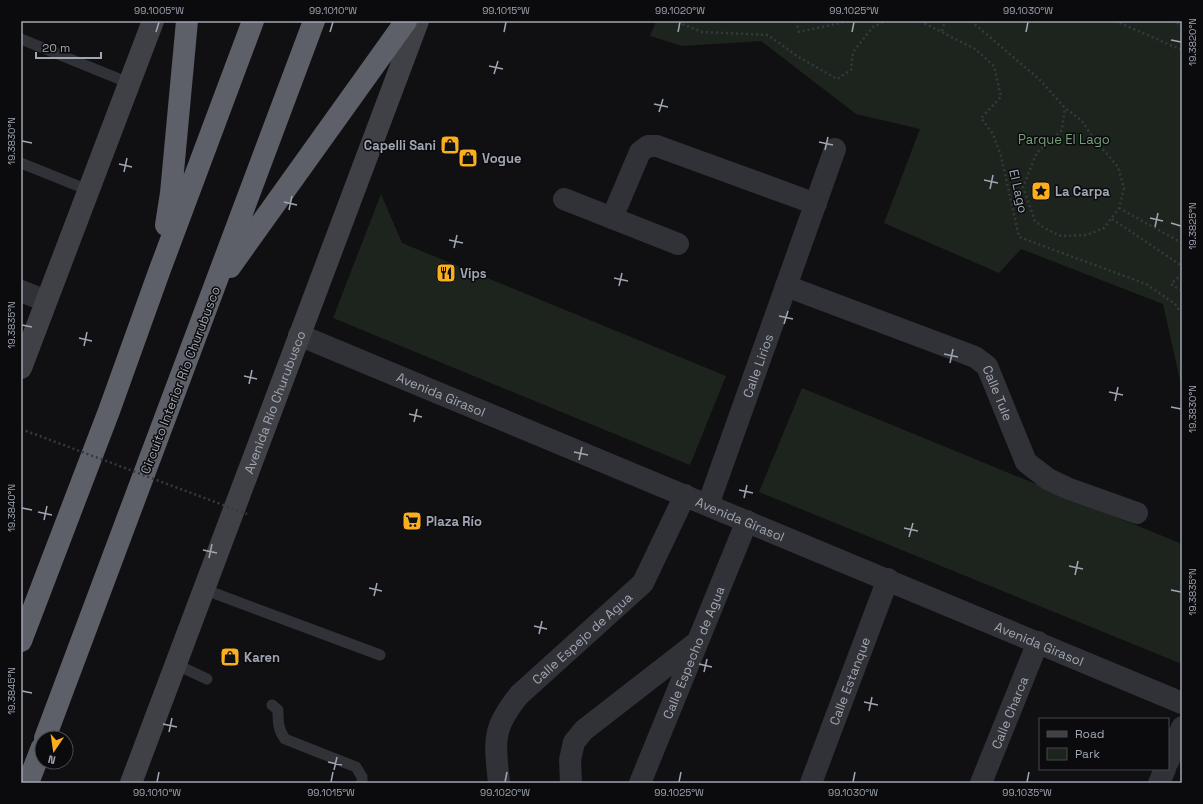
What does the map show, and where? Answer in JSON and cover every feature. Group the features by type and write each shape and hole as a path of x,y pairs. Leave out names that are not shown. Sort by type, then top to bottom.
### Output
{"highway":[{"path":"159,272 171,193 187,21"},
{"path":"21,641 109,411 159,272 253,21"},
{"name":"Circuito Interior Río Churubusco","path":"48,730 314,21"},
{"path":"214,289 406,21"},
{"path":"28,783 34,768"}],"main road":[{"path":"21,368 153,21"},
{"name":"Avenida Río Churubusco","path":"131,783 298,335 418,21"}],"street":[{"path":"612,218 640,152 648,146 657,146 816,204"},
{"name":"Calle Lirios","path":"708,505 835,149"},
{"path":"564,199 678,244"},
{"name":"Calle Tule","path":"786,286 975,357 987,366 1026,462 1048,479 1067,488 1137,513"},
{"path":"21,291 46,302"},
{"name":"Avenida Girasol","path":"298,335 888,579 1182,703"},
{"name":"Calle Espejo de Agua","path":"499,783 495,738 504,714 519,695 643,583 684,495"},
{"name":"Calle Especho de Agua","path":"640,783 747,521"},
{"name":"Calle Estanque","path":"811,783 888,579"},
{"path":"571,783 570,760 574,742 584,730 697,642"},
{"name":"Calle Charca","path":"981,783 1038,642"},
{"path":"1169,760 1182,727"},
{"path":"1159,783 1165,770"}],"lane":[{"path":"21,39 129,84"},
{"path":"21,163 88,190"},
{"path":"203,589 380,655"},
{"path":"175,664 207,679"},
{"path":"272,705 278,710 278,721 281,734 285,738 356,767 362,777 362,783"}],"path":[{"path":"679,21 680,24 702,32 768,35 798,56 837,79 851,70 853,52 873,27 884,21"},
{"path":"796,21 799,32 850,21"},
{"name":"El Lago","path":"920,21 975,49 994,66 1000,97 981,118 993,134 1001,156 1019,237 1146,284 1175,304 1182,314"},
{"path":"942,31 945,21"},
{"path":"971,21 1040,78 1065,108 1082,121 1094,139 1118,167 1124,188 1119,208 1104,228 1087,235 1061,236 1044,228 1035,221 1023,187 1037,152 1062,130 1065,108"},
{"path":"1114,21 1182,50"},
{"path":"1172,21 1182,25"},
{"path":"1119,208 1182,243"},
{"path":"1112,219 1182,266"},
{"path":"1182,274 1171,284 1182,291"},
{"path":"21,429 247,514"}],"green space":[{"name":"Parque El Lago","path":"656,21 1182,21 1182,390 1163,304 1021,249 999,273 884,223 920,129 856,114 761,41 682,46 650,36"},
{"path":"381,194 402,243 726,376 690,465 333,318"},
{"path":"802,388 1182,544 1182,664 759,492"}],"place":[{"name":"Capelli Sani","path":"450,145"},
{"name":"Vogue","path":"468,158"},
{"name":"La Carpa","path":"1041,191"},
{"name":"Vips","path":"446,273"},
{"name":"Plaza Río","path":"412,521"},
{"name":"Karen","path":"230,657"}]}
